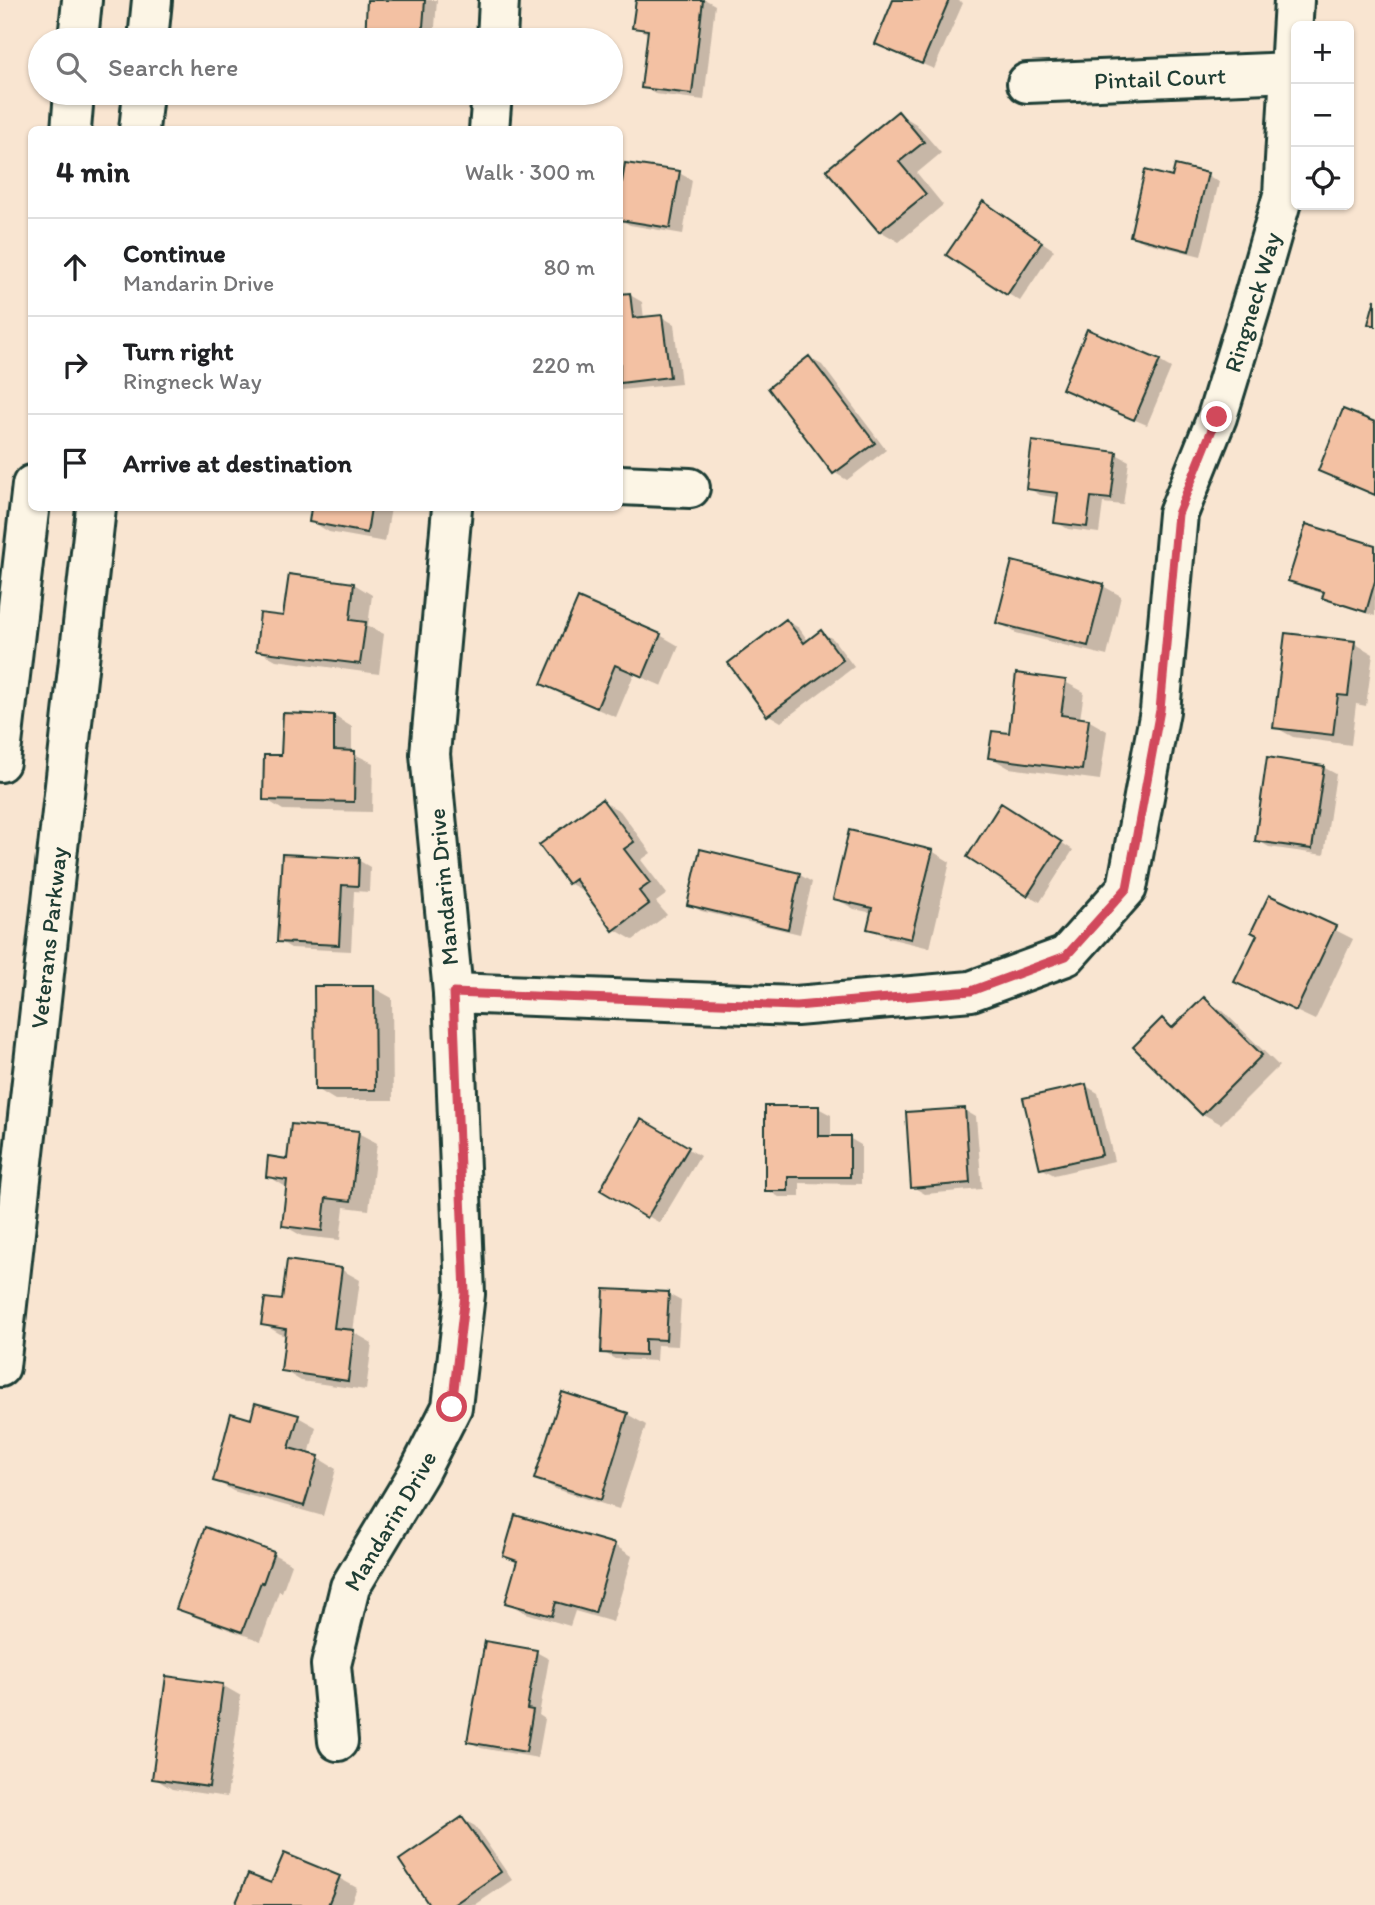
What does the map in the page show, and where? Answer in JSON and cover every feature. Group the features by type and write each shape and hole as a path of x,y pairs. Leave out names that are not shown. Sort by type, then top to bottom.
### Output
{"street":[{"path":"79,28 82,0"},
{"path":"149,28 152,0"},
{"path":"498,28 499,0"},
{"name":"Ringneck Way","path":"1293,21 1294,0"},
{"name":"Ringneck Way","path":"453,993 796,1006 971,991 1066,956 1127,888 1160,710 1178,514 1217,417 1283,195 1291,72"},
{"name":"Pintail Court","path":"1027,83 1291,72"},
{"path":"71,126 73,105"},
{"path":"139,126 142,105"},
{"path":"489,126 491,105"},
{"path":"623,485 690,488"},
{"path":"0,762 29,511"},
{"name":"Veterans Parkway","path":"0,1367 96,511"},
{"name":"Mandarin Drive","path":"338,1741 331,1665 350,1587 419,1472 452,1407 465,1294 453,993 430,754 452,511"}],"building":[{"path":"367,0 425,0 423,28 366,28"},
{"path":"636,0 703,0 692,94 641,88 648,30 632,28"},
{"path":"893,0 949,0 922,64 875,44"},
{"path":"898,111 924,142 899,162 926,194 879,232 826,170"},
{"path":"625,163 680,171 670,228 623,220"},
{"path":"1175,165 1208,173 1189,251 1130,236 1145,170 1172,177"},
{"path":"983,201 1042,242 1007,295 946,255"},
{"path":"630,293 633,318 662,315 670,377 623,383 623,294"},
{"path":"1375,299 1375,326 1368,324"},
{"path":"1087,329 1160,360 1134,420 1062,389"},
{"path":"809,356 875,443 833,474 768,388"},
{"path":"1343,409 1375,422 1375,495 1318,471"},
{"path":"1032,441 1117,452 1111,499 1091,497 1087,527 1054,523 1058,493 1026,489"},
{"path":"311,511 371,511 367,533 309,522"},
{"path":"1306,524 1375,545 1375,581 1366,612 1322,598 1324,592 1288,581"},
{"path":"1012,561 1104,584 1088,646 996,623"},
{"path":"289,574 354,583 350,620 366,622 360,664 256,651 260,613 283,616"},
{"path":"578,598 661,634 643,677 615,665 597,708 541,684"},
{"path":"786,619 804,643 821,630 843,660 767,716 728,663"},
{"path":"1285,633 1355,641 1348,696 1338,695 1333,735 1273,728"},
{"path":"1016,673 1066,680 1061,715 1089,719 1082,770 988,758 992,731 1009,733"},
{"path":"283,713 334,715 334,750 355,751 354,802 263,800 264,755 281,755"},
{"path":"1267,757 1324,766 1312,849 1255,841"},
{"path":"602,799 634,842 624,849 650,883 639,891 649,904 613,931 575,879 568,884 539,845"},
{"path":"1001,803 1062,842 1027,896 967,857"},
{"path":"849,830 933,850 911,939 867,929 872,908 833,899"},
{"path":"700,849 800,873 788,929 687,905"},
{"path":"282,854 359,858 358,886 342,885 339,945 277,942"},
{"path":"1269,895 1336,926 1296,1011 1234,982 1257,935 1251,932"},
{"path":"314,986 374,986 375,1090 315,1090"},
{"path":"1204,997 1262,1055 1202,1115 1133,1047 1162,1018 1172,1028"},
{"path":"1086,1084 1102,1155 1040,1169 1023,1098"},
{"path":"765,1106 819,1106 819,1136 850,1136 850,1177 788,1177 788,1191 765,1191"},
{"path":"965,1108 970,1183 911,1188 906,1112"},
{"path":"641,1119 689,1147 647,1218 600,1190"},
{"path":"291,1124 359,1131 351,1201 326,1198 322,1231 282,1226 287,1180 266,1177 268,1156 287,1159"},
{"path":"287,1260 342,1268 334,1328 354,1330 348,1381 281,1371 286,1329 261,1325 265,1298 282,1300"},
{"path":"604,1289 669,1292 666,1340 645,1339 645,1355 601,1353"},
{"path":"562,1392 628,1413 601,1500 534,1479"},
{"path":"255,1403 299,1415 289,1448 319,1456 304,1506 213,1481 231,1413 251,1419"},
{"path":"515,1515 615,1544 595,1613 556,1602 552,1616 505,1603 517,1561 503,1556"},
{"path":"205,1527 274,1552 242,1632 176,1609"},
{"path":"485,1641 537,1650 527,1709 533,1710 526,1752 467,1742"},
{"path":"166,1676 223,1684 209,1787 152,1779"},
{"path":"462,1817 501,1872 453,1905 429,1905 399,1860"},
{"path":"284,1853 340,1876 328,1905 235,1905 248,1874 271,1883"}],"route":[{"path":"452,1407 465,1294 453,993 796,1006 971,991 1066,956 1127,888 1160,710 1178,514 1217,417"}]}
